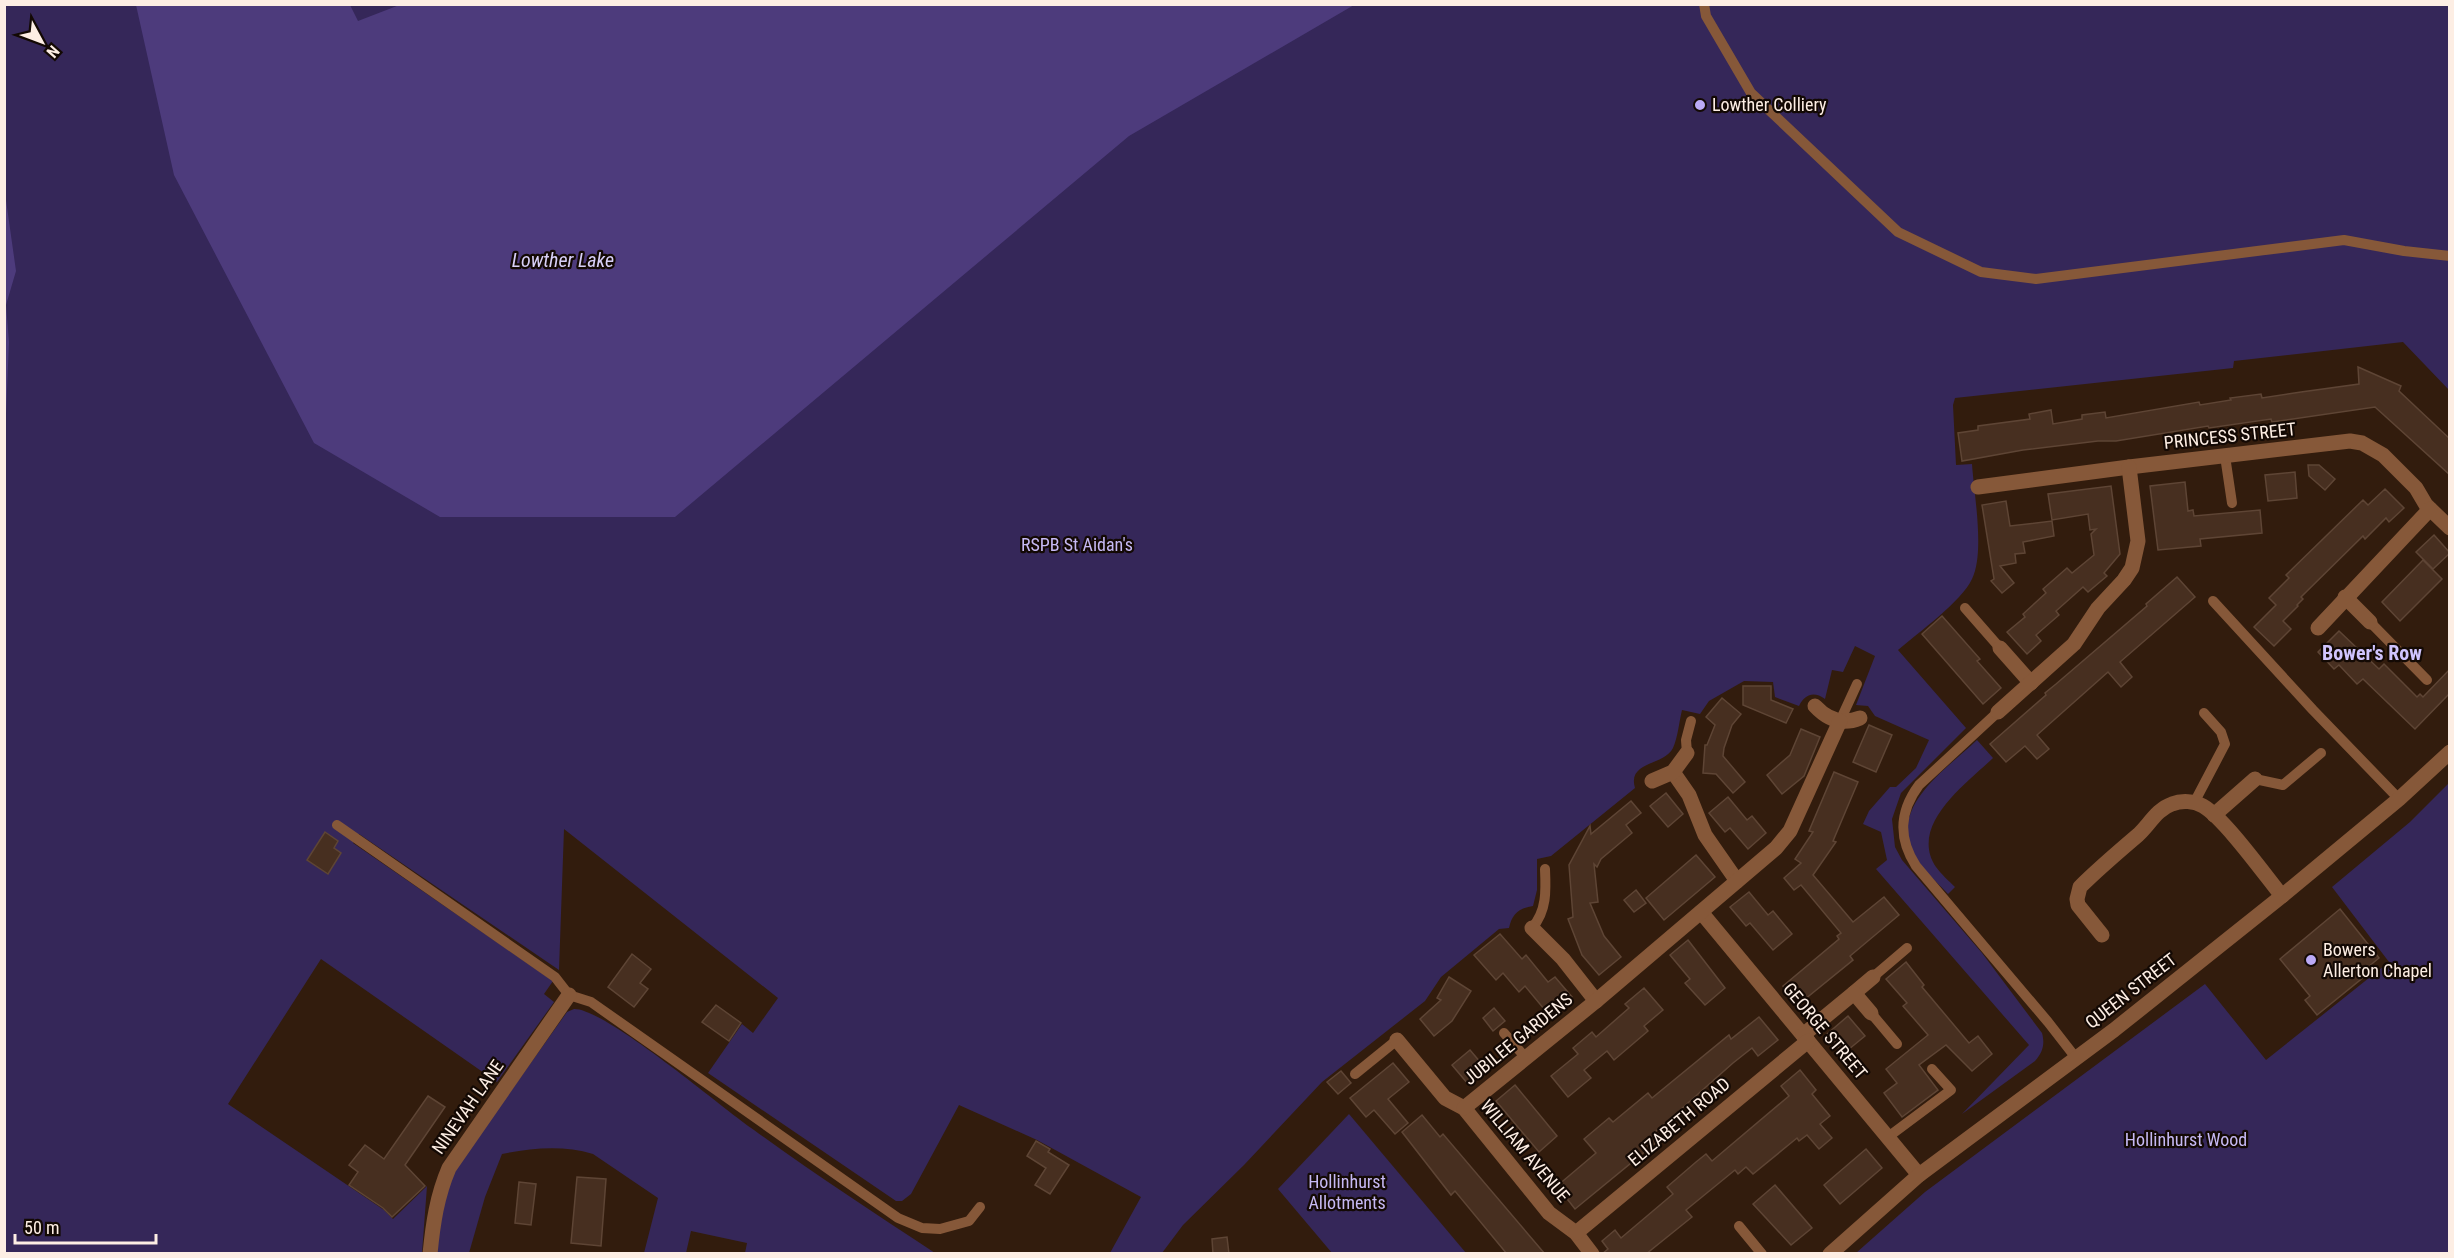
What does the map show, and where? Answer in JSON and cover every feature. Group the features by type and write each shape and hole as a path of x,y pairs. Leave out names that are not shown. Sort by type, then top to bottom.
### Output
{"street":[{"name":"PRINCESS STREET","path":"1978,487 2130,466 2349,441 2361,443 2383,454 2416,488 2430,509 2450,528"},
{"path":"1998,712 2074,644 2098,608 2132,568 2138,541 2130,466"},
{"path":"2318,628 2430,509"},
{"path":"2345,597 2370,622"},
{"path":"2000,648 2031,683"},
{"path":"1815,706 1824,715 1840,721 1860,718"},
{"name":"JUBILEE GARDENS","path":"1464,1108 1596,1001 1776,848 1790,831 1840,721"},
{"name":"QUEEN STREET","path":"1830,1254 1919,1175 2076,1058 2282,896 2399,799 2450,752"},
{"path":"1652,781 1673,772 1688,753"},
{"path":"1673,772 1689,795 1705,835 1737,881"},
{"path":"2214,815 2255,779"},
{"path":"2102,935 2078,905 2076,899 2080,887 2144,830 2161,810 2183,801 2205,807 2214,815 2282,896"},
{"name":"GEORGE STREET","path":"1701,912 1919,1175"},
{"name":"JUBILEE GARDENS","path":"1532,928 1563,959 1596,1001"},
{"name":"ELIZABETH ROAD","path":"1576,1233 1805,1038 1873,976"},
{"path":"1854,993 1870,1013"},
{"name":"NINEVAH LANE","path":"430,1254 435,1209 439,1191 449,1168 569,995"},
{"name":"WILLIAM AVENUE","path":"1397,1040 1445,1098 1464,1108 1549,1213 1576,1233 1592,1254"}],"lane":[{"path":"1704,4 1706,16 1750,93 1898,232 1981,272 2036,279 2344,240 2404,251 2450,256"},
{"path":"2225,456 2232,503"},
{"path":"2213,601 2399,799"},
{"path":"1965,608 2000,648"},
{"path":"2370,622 2427,681"},
{"path":"1840,721 1857,684"},
{"path":"1998,712 1918,785 1904,810 1902,825 1904,840 1916,866 2076,1058"},
{"path":"2194,803 2225,744 2221,732 2204,713"},
{"path":"1688,753 1686,740 1691,721"},
{"path":"2255,779 2283,786 2321,753"},
{"path":"338,825 555,978 569,995 591,1002 898,1218 922,1228 940,1229 969,1221 980,1206"},
{"path":"1532,928 1539,920 1543,910 1545,869"},
{"path":"1873,976 1907,948"},
{"path":"1870,1013 1897,1044"},
{"path":"1504,1033 1526,1058"},
{"path":"1355,1074 1397,1040"},
{"path":"1888,1137 1951,1090 1932,1069"},
{"path":"1738,1226 1762,1254"}],"green space":[{"name":"RSPB St Aidan's","path":"5,5 2449,5 2449,390 2403,342 2234,361 2233,368 1955,398 1953,405 1956,465 1972,464 1978,539 1976,568 1967,588 1959,597 1898,650 1966,728 1901,793 1892,819 1895,847 1902,860 1982,953 2042,1033 2043,1041 2042,1051 2035,1061 1962,1114 2029,1045 1876,869 1887,860 1881,832 1863,824 1869,811 1890,787 1896,787 1916,768 1929,740 1875,716 1868,706 1856,705 1875,656 1855,646 1843,672 1832,670 1825,699 1817,695 1810,695 1799,706 1775,697 1773,682 1744,681 1709,701 1700,714 1682,710 1673,748 1668,754 1636,773 1635,788 1551,856 1537,859 1537,890 1533,906 1517,912 1509,928 1499,929 1441,977 1425,1001 1322,1082 1244,1165 1183,1225 1162,1253 1110,1253 1141,1197 1037,1140 959,1105 911,1194 902,1201 896,1201 708,1073 742,1024 753,1033 778,998 564,829 559,970 359,834 353,843 553,981 544,994 554,1002 497,1082 321,959 228,1104 384,1210 393,1219 427,1186 422,1253 5,1254"},
{"path":"1977,740 1993,758 1944,806 1929,836 1929,851 1936,867 1955,887 1948,894 1915,857 1908,834 1909,818 1926,788"},
{"name":"Hollinhurst Wood","path":"2449,783 2449,1253 1856,1253 1925,1192 2205,984 2266,1060 2389,962 2332,887 2410,822"},
{"path":"574,1009 589,1013 611,1024 776,1146 935,1253 745,1253 747,1243 691,1231 686,1253 644,1253 658,1198 593,1154 570,1149 547,1148 502,1154 485,1197 469,1253 436,1254 440,1209 456,1168 567,1012"},
{"name":"Hollinhurst Allotments","path":"1349,1114 1466,1253 1332,1253 1278,1189"}],"water":[{"name":"Lowther Lake","path":"402,4 1354,5 1129,136 675,517 440,517 314,443 174,175 136,5 350,5 358,21"},
{"path":"5,193 16,271 6,305 9,342 5,438"}],"building":[{"path":"2358,367 2401,386 2399,391 2450,439 2450,475 2375,407 2272,422 2271,419 2209,428 2208,426 2116,441 2023,450 1962,461 1958,433 1978,430 1978,426 2030,419 2029,414 2051,410 2053,424 2082,419 2082,415 2105,412 2106,418 2199,402 2200,405 2231,400 2230,398 2261,394 2262,398 2359,384"},
{"path":"2308,465 2319,465 2335,479 2325,490 2309,476"},
{"path":"2295,472 2297,498 2268,501 2265,475"},
{"path":"2185,482 2188,511 2193,510 2194,516 2260,510 2262,533 2200,539 2201,546 2158,550 2150,486"},
{"path":"2111,486 2120,554 2104,573 2107,576 2088,592 2083,587 2056,611 2059,615 2036,635 2041,641 2027,654 2007,632 2025,617 2023,614 2046,593 2043,589 2067,568 2072,573 2094,555 2091,534 2096,529 2090,530 2088,514 2052,520 2048,494"},
{"path":"2385,489 2404,508 2389,522 2386,518 2365,539 2363,536 2301,597 2303,599 2298,606 2283,621 2291,629 2274,646 2254,627 2276,605 2269,598 2289,578 2286,575 2363,500 2368,505"},
{"path":"2006,501 2010,526 2052,521 2054,536 2023,542 2025,553 2015,554 2016,563 2000,566 2014,583 2002,593 1991,581 1994,579 1982,505"},
{"path":"2434,535 2450,553 2433,569 2416,552"},
{"path":"2423,560 2442,579 2400,621 2382,602"},
{"path":"2177,577 2195,597 2120,662 2132,677 2121,687 2108,672 2037,735 2049,749 2037,759 2025,746 2006,762 1990,744"},
{"path":"1942,616 1980,659 1977,661 2001,688 1983,704 1922,634"},
{"path":"2339,631 2379,669 2384,664 2417,697 2420,694 2423,697 2450,669 2450,693 2415,729 2363,679 2357,684 2339,665 2334,669 2318,652"},
{"path":"1743,686 1771,686 1771,700 1793,709 1786,723 1743,705"},
{"path":"1722,698 1741,714 1732,725 1723,756 1745,782 1733,793 1716,774 1703,773 1705,745 1715,725 1706,717"},
{"path":"1869,725 1892,735 1876,772 1853,762"},
{"path":"1801,729 1820,737 1804,776 1782,794 1767,775 1790,755"},
{"path":"1834,772 1858,782 1833,841 1836,842 1813,875 1853,922 1884,897 1899,915 1850,956 1853,960 1799,1004 1783,986 1839,939 1837,936 1841,933 1801,885 1794,890 1784,878 1801,863 1795,859 1813,832 1809,831"},
{"path":"1666,793 1683,814 1668,827 1650,806"},
{"path":"1728,797 1747,820 1752,816 1766,833 1748,849 1730,828 1725,832 1709,813"},
{"path":"1631,801 1641,813 1626,825 1632,833 1601,859 1597,867 1594,864 1598,902 1590,903 1604,936 1621,957 1599,975 1582,955 1568,919 1573,917 1569,865 1590,826 1591,834"},
{"path":"325,832 338,841 334,848 341,853 328,874 307,860"},
{"path":"1696,855 1715,877 1664,920 1646,898"},
{"path":"1636,890 1646,903 1634,912 1624,900"},
{"path":"1749,892 1768,915 1773,911 1792,934 1773,950 1750,923 1746,926 1730,907"},
{"path":"2340,909 2379,958 2362,972 2365,976 2317,1015 2305,1000 2310,996 2280,959"},
{"path":"1500,934 1522,959 1526,955 1548,982 1555,977 1572,997 1549,1015 1525,986 1519,992 1503,973 1496,980 1474,955"},
{"path":"1688,940 1725,988 1705,1005 1685,983 1690,979 1670,955"},
{"path":"632,954 651,969 640,983 648,989 634,1007 608,987"},
{"path":"1906,962 1924,985 1922,987 1969,1043 1978,1036 1992,1054 1972,1071 1946,1045 1919,1065 1938,1090 1902,1117 1884,1093 1897,1083 1886,1069 1928,1035 1903,1006 1907,1003 1886,979"},
{"path":"1449,977 1471,991 1452,1021 1434,1036 1420,1019 1441,1000 1437,998"},
{"path":"1644,988 1663,1010 1644,1026 1648,1031 1614,1060 1607,1051 1584,1070 1591,1078 1568,1097 1551,1076 1578,1054 1573,1048 1592,1032 1596,1037 1629,1008 1625,1004"},
{"path":"716,1005 741,1023 729,1041 702,1022"},
{"path":"1494,1008 1505,1021 1493,1031 1483,1018"},
{"path":"1848,1016 1865,1036 1843,1054 1827,1034"},
{"path":"1759,1017 1778,1040 1758,1056 1752,1048 1733,1063 1654,1133 1659,1140 1575,1209 1557,1186 1596,1153 1584,1139 1609,1118 1613,1122 1648,1093 1652,1098 1729,1035 1731,1039"},
{"path":"1470,1050 1486,1069 1468,1084 1452,1065"},
{"path":"1393,1063 1409,1082 1388,1099 1408,1123 1395,1134 1374,1110 1366,1117 1350,1098"},
{"path":"1800,1070 1816,1090 1812,1094 1830,1116 1820,1124 1832,1138 1819,1149 1807,1135 1799,1141 1797,1138 1753,1174 1746,1167 1738,1174 1735,1170 1686,1210 1692,1217 1646,1254 1602,1254 1608,1249 1602,1241 1615,1230 1621,1238 1673,1194 1667,1187 1696,1162 1706,1154 1712,1161 1789,1096 1781,1086"},
{"path":"1341,1071 1351,1083 1338,1094 1327,1082"},
{"path":"1515,1085 1557,1136 1539,1152 1496,1101"},
{"path":"428,1096 445,1107 405,1165 425,1186 392,1217 383,1208 349,1185 358,1172 349,1165 365,1145 384,1159"},
{"path":"1422,1115 1440,1137 1443,1134 1545,1254 1507,1254 1455,1191 1451,1195 1402,1132"},
{"path":"1036,1141 1050,1149 1048,1152 1069,1165 1050,1194 1035,1185 1046,1168 1027,1156"},
{"path":"1866,1149 1882,1168 1840,1204 1824,1185"},
{"path":"577,1177 606,1179 601,1246 571,1243"},
{"path":"519,1182 536,1184 531,1225 515,1223"},
{"path":"1775,1185 1812,1228 1791,1245 1753,1204"},
{"path":"1227,1237 1229,1254 1213,1254 1212,1239"}],"place":[{"name":"Lowther Colliery","path":"1700,105"},
{"name":"Bowers Allerton Chapel","path":"2311,960"}],"district":[{"name":"Bower's Row","path":"2372,653"}]}
